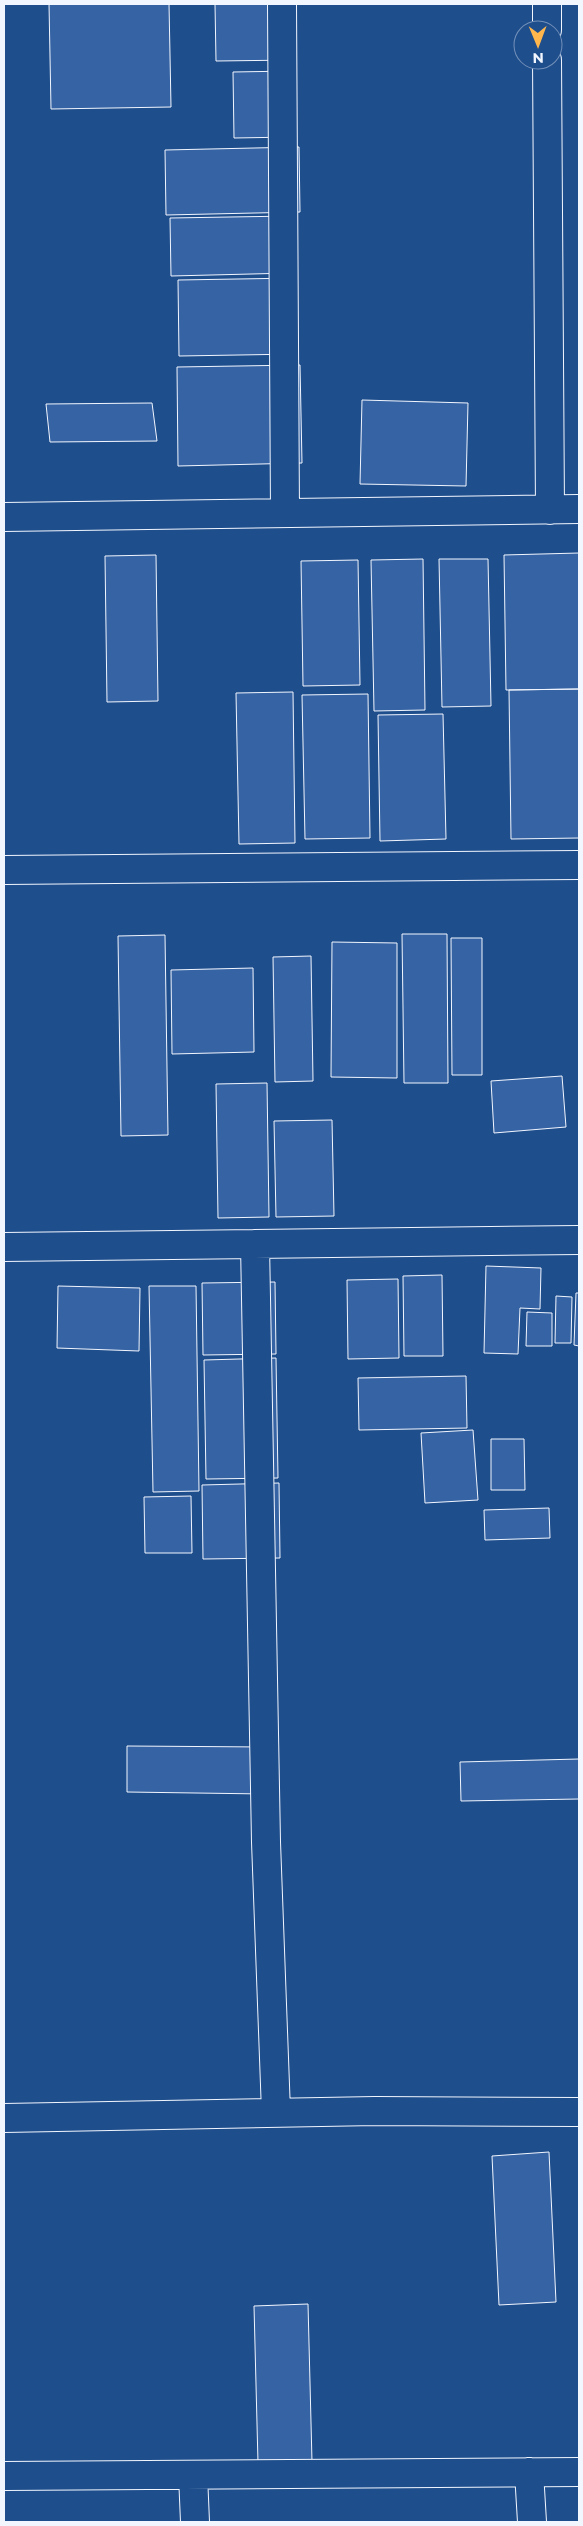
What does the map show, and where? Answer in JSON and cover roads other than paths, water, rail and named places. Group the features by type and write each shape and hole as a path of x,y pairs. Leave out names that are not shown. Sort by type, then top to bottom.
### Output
{"street":[{"path":"282,4 285,513"},
{"path":"547,4 547,20"},
{"path":"548,70 550,510"},
{"path":"4,517 579,510"},
{"path":"4,870 579,865"},
{"path":"4,1247 579,1240"},
{"path":"255,1244 266,1842 276,2112"},
{"path":"4,2118 276,2112 579,2112"},
{"path":"529,2472 532,2522"},
{"path":"4,2476 579,2472"},
{"path":"193,2475 195,2522"}]}
